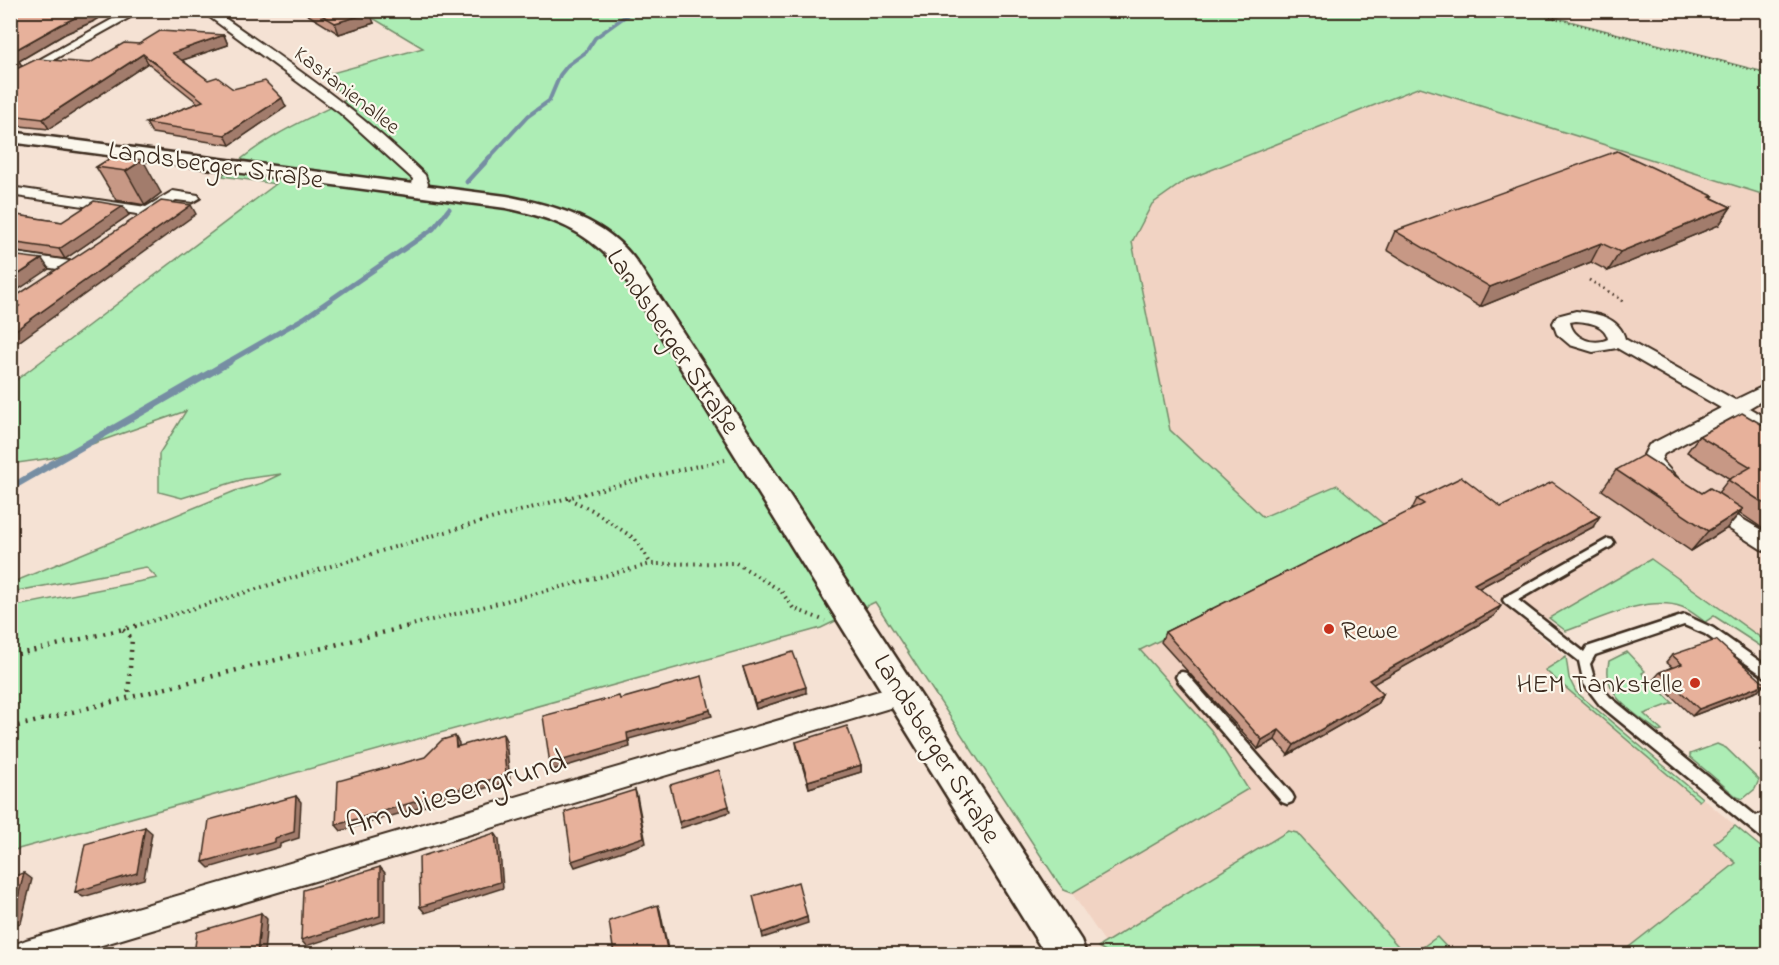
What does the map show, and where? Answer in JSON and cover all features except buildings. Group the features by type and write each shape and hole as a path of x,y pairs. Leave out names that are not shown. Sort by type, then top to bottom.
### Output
{"main road":[{"name":"Landsberger Straße","path":"10,137 418,190 541,209 577,221 606,240 627,264 1067,954"}],"street":[{"path":"10,81 138,10"},
{"name":"Kastanienallee","path":"205,10 312,86 396,152 420,178 421,184 418,190"},
{"path":"10,191 149,212"},
{"path":"131,224 172,195 194,198"},
{"path":"10,256 73,263 50,279"},
{"path":"1617,341 1768,427"},
{"path":"1768,390 1656,450 1651,461 1665,477 1768,544"},
{"name":"Am Wiesengrund","path":"26,954 903,694"}],"lane":[{"path":"1586,660 1509,600 1608,543"},
{"path":"1768,674 1709,631 1685,620 1591,651 1584,663 1588,680 1605,701 1762,820 1768,834"},
{"path":"1182,678 1287,798"}],"path":[{"path":"1523,10 1768,74"},
{"path":"1589,280 1622,299 1624,305"},
{"path":"10,656 123,630 496,517 650,476 749,454"},
{"path":"568,498 635,539 651,564"},
{"path":"10,728 651,564 736,563 781,591 793,608 835,626"},
{"path":"123,630 132,638 128,698"}],"shaded area":[{"path":"1420,87 1768,196 1768,643 1651,559 1532,629 1566,657 1548,669 1768,853 1742,954 1113,954 920,669 1262,516 1170,430 1132,241 1152,204 1186,180"}],"green space":[{"path":"361,11 1531,11 1768,73 1768,196 1420,87 1186,180 1152,204 1132,242 1170,430 1263,517 1337,485 1389,529 1140,650 1211,730 1248,789 1072,893 1064,890 1058,882 875,602 821,628 11,851 11,607 157,578 146,567 11,592 11,583 281,474 244,479 182,498 159,492 159,454 186,411 52,458 11,464 11,384 276,184 222,176 250,152 266,142 348,99 321,76 423,48"},
{"path":"1651,559 1768,643 1768,651 1714,616 1705,622 1685,608 1669,604 1654,604 1623,610 1566,631 1549,618"},
{"path":"1627,652 1645,671 1642,673 1673,703 1644,714 1662,731 1659,732 1631,711 1622,703 1610,685 1609,661"},
{"path":"1566,657 1569,678 1576,692 1702,798 1699,801 1545,670"},
{"path":"1717,744 1726,748 1759,780 1755,789 1743,799 1737,797 1690,757 1690,754"},
{"path":"1735,826 1768,853 1768,954 1620,954 1736,863 1714,843"},
{"path":"1288,831 1297,833 1405,954 1111,954 1098,947"},
{"path":"1437,937 1453,954 1413,954"}],"waterway":[{"path":"488,159 528,116 549,101 560,75 568,65 586,52 595,38 634,10"},
{"path":"467,182 490,157"},
{"path":"226,363 304,318 433,229 449,209"},
{"path":"10,488 229,362"}],"place":[{"name":"Rewe","path":"1329,629"},
{"name":"HEM Tankstelle","path":"1695,683"}]}
